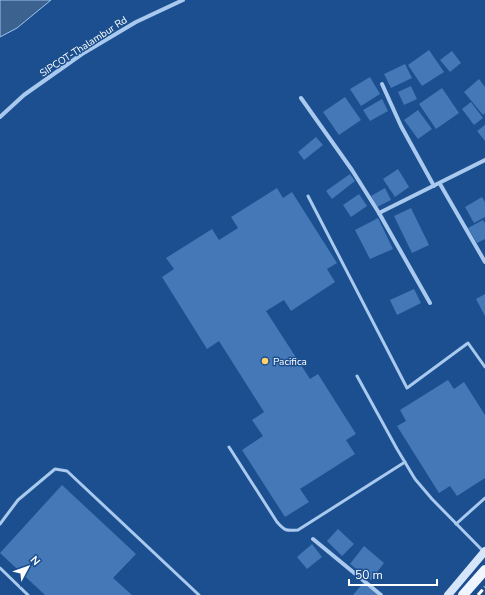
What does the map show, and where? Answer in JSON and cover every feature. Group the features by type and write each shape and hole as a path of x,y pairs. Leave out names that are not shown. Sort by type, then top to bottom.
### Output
{"main road":[{"path":"463,595 485,570"}],"street":[{"name":"SIPCOT-Thalambur Rd","path":"0,117 24,95 82,54 136,22 183,0"},
{"path":"382,84 401,126 434,186"},
{"path":"302,98 345,160 379,213 430,303"},
{"path":"379,213 440,184 485,160"},
{"path":"440,184 485,262"},
{"path":"313,539 381,595"},
{"path":"448,595 484,552"}],"lane":[{"path":"308,196 407,388 468,343 485,367"},
{"path":"357,376 396,449 416,479 432,499 484,552"},
{"path":"229,446 277,522 283,529 289,531 298,530 405,462"},
{"path":"0,524 18,500 54,469 66,471 198,595"},
{"path":"456,524 485,498"},
{"path":"0,568 28,595"}],"water":[{"path":"0,0 51,0 17,28 0,37"}],"building":[{"path":"429,50 444,72 422,86 408,65"},
{"path":"452,51 461,63 450,72 440,60"},
{"path":"405,64 412,78 391,88 384,74"},
{"path":"370,77 380,94 361,106 350,89"},
{"path":"479,79 485,87 485,113 483,115 464,92"},
{"path":"411,86 417,99 404,105 398,92"},
{"path":"442,88 459,113 436,129 419,104"},
{"path":"345,97 361,120 339,135 323,112"},
{"path":"382,99 388,111 370,121 363,110"},
{"path":"471,102 483,118 474,125 462,109"},
{"path":"418,110 432,129 418,139 404,120"},
{"path":"485,125 485,141 477,131"},
{"path":"316,137 323,145 304,160 298,152"},
{"path":"398,169 409,187 395,197 383,179"},
{"path":"350,174 355,181 332,199 326,191"},
{"name":"Pacifica","path":"277,188 283,198 292,192 337,263 327,269 335,282 291,311 284,300 266,311 310,379 318,374 356,434 346,440 355,454 300,489 309,502 285,517 242,450 263,436 252,420 264,412 219,341 207,349 162,277 174,269 166,258 212,229 219,240 238,228 231,217"},
{"path":"385,188 391,200 377,207 371,196"},
{"path":"359,194 367,206 351,217 343,205"},
{"path":"482,197 485,202 485,217 474,223 465,207"},
{"path":"411,208 429,245 412,253 394,216"},
{"path":"378,218 393,249 370,259 355,230"},
{"path":"483,220 485,223 485,239 477,243 468,228"},
{"path":"414,289 421,303 397,315 390,300"},
{"path":"485,294 485,316 476,299"},
{"path":"448,380 454,389 464,382 485,415 485,478 457,496 450,486 439,493 397,426 406,421 400,410"},
{"path":"62,485 136,554 113,578 132,595 45,595 0,553"},
{"path":"338,529 354,544 342,556 327,541"},
{"path":"312,544 322,557 307,569 297,557"},
{"path":"364,546 384,563 371,580 350,564"},
{"path":"363,583 378,595 353,595"}],"railway":[{"path":"478,595 485,587"}],"place":[{"name":"Pacifica","path":"265,361"}]}
